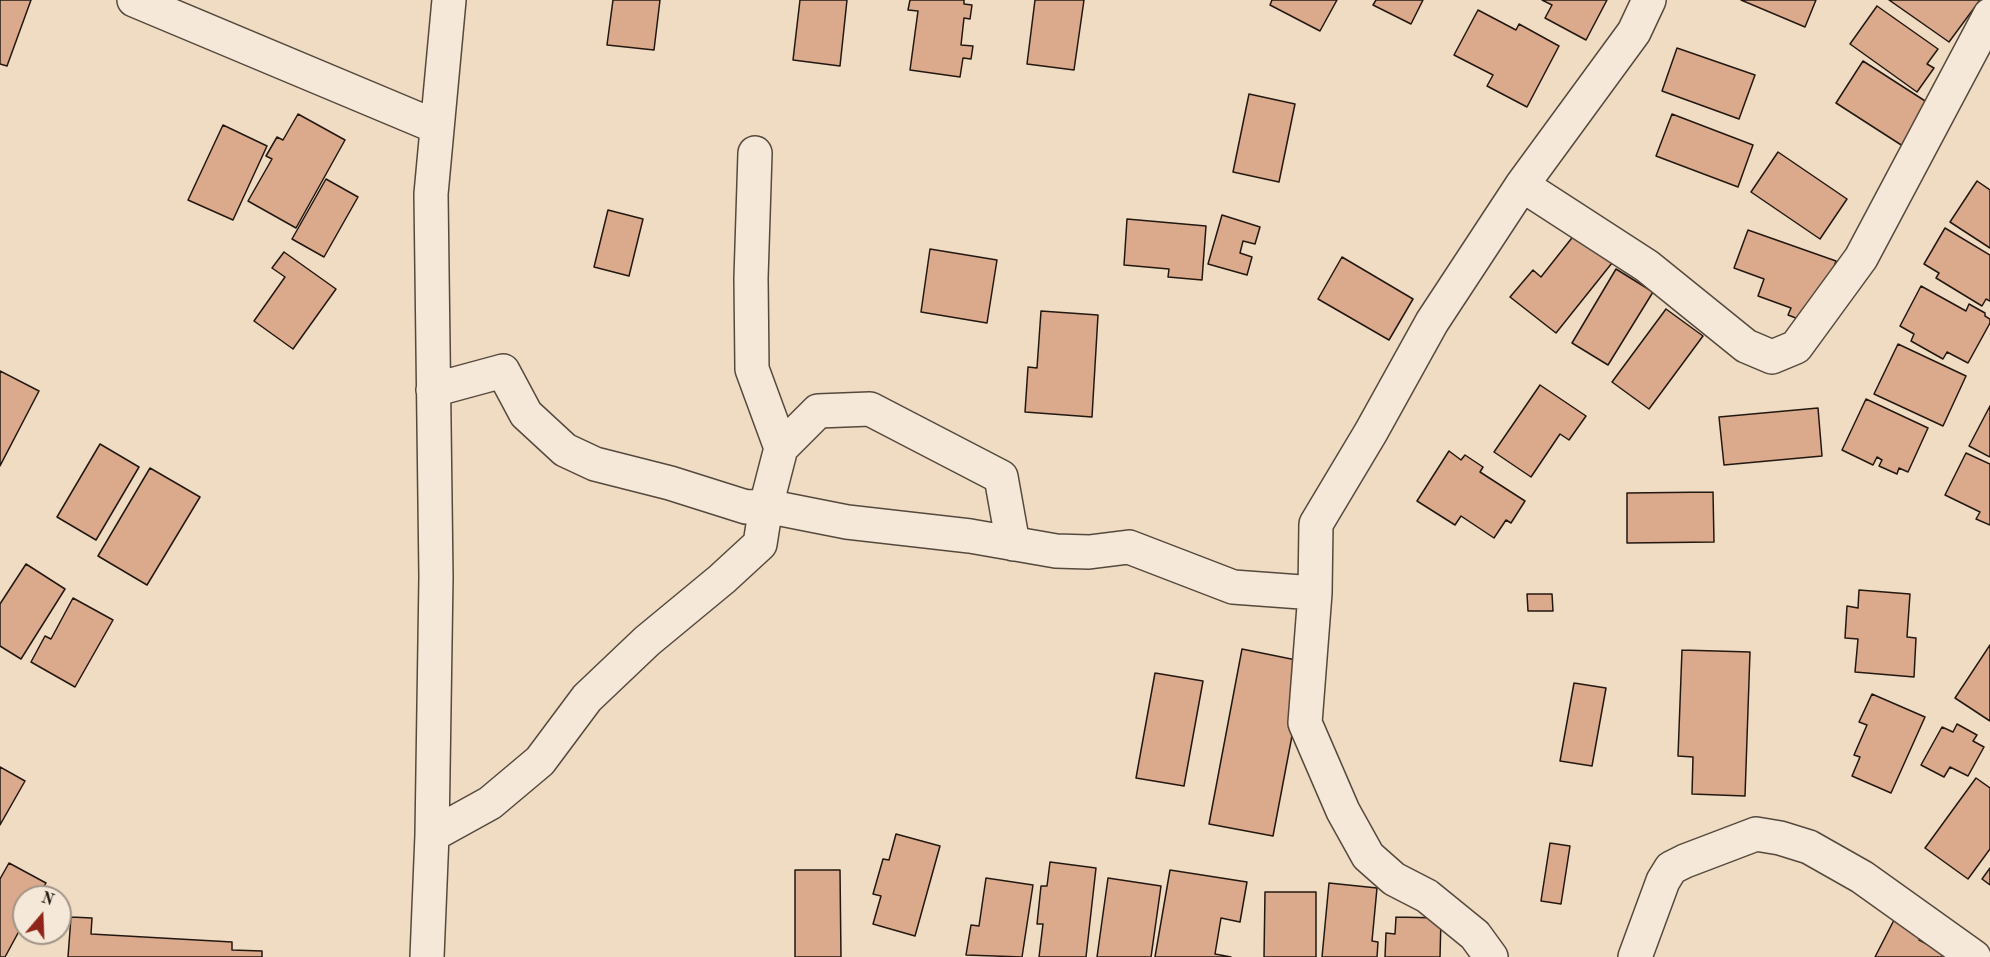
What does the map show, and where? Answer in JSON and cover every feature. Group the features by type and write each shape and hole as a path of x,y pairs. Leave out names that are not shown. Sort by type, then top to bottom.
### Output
{"street":[{"path":"134,0 437,127"},
{"path":"428,957 436,577 431,194 449,0"},
{"path":"1491,957 1475,935 1427,896 1394,879 1368,856 1343,811 1305,723 1315,593 1316,524 1371,432 1432,322 1522,185 1634,32 1649,0"},
{"path":"1522,185 1647,266 1746,345 1772,357 1796,347 1861,258 1990,15"},
{"path":"755,153 751,278 752,369 781,448"},
{"path":"433,390 503,371 526,414 565,450 595,464 670,483 746,507 766,506 847,522 970,536 1056,551 1089,552 1129,547 1233,587 1315,593"},
{"path":"432,835 490,803 540,761 587,698 647,641 722,579 760,544 766,506 781,448 818,411 870,409 1001,477 1013,544"},
{"path":"1635,957 1663,881 1671,868 1756,834 1780,838 1809,847 1862,877 1974,957"}],"building":[{"path":"0,0 31,0 7,66 0,64"},
{"path":"613,0 660,0 654,50 607,45"},
{"path":"800,0 847,0 840,66 793,60"},
{"path":"910,0 964,0 964,4 972,5 970,19 964,18 961,45 973,46 971,59 963,58 960,77 910,70 918,11 908,10"},
{"path":"1035,0 1084,0 1074,70 1027,64"},
{"path":"1272,0 1337,0 1320,31 1270,5"},
{"path":"1376,0 1423,0 1411,24 1373,5"},
{"path":"1542,0 1607,0 1586,40 1545,18 1552,5"},
{"path":"1741,0 1816,0 1805,27"},
{"path":"1889,0 1980,0 1949,42"},
{"path":"1877,6 1938,49 1927,64 1934,68 1917,92 1850,44"},
{"path":"1478,10 1516,30 1519,24 1559,46 1527,107 1487,86 1493,75 1454,55"},
{"path":"1677,48 1755,75 1739,119 1662,91"},
{"path":"1863,61 1936,108 1909,150 1836,103"},
{"path":"1249,94 1295,104 1279,182 1233,172"},
{"path":"298,114 345,140 296,228 248,201 272,159 266,156 277,137 283,140"},
{"path":"1672,114 1753,145 1738,187 1656,156"},
{"path":"223,125 267,146 233,220 188,200"},
{"path":"1778,152 1847,199 1820,239 1751,192"},
{"path":"326,179 358,197 324,257 292,239"},
{"path":"1977,181 1990,190 1990,248 1950,222"},
{"path":"608,210 643,219 629,276 594,267"},
{"path":"1222,215 1260,227 1255,244 1243,241 1240,253 1252,257 1247,275 1208,264"},
{"path":"1127,219 1206,226 1202,280 1168,277 1169,269 1124,265"},
{"path":"1945,228 1990,255 1990,301 1986,299 1982,306 1936,278 1939,273 1924,264"},
{"path":"1748,230 1836,261 1814,325 1788,315 1791,308 1758,296 1764,279 1734,268"},
{"path":"1575,234 1612,263 1556,333 1510,297 1533,270 1541,277"},
{"path":"930,249 997,260 987,323 921,312"},
{"path":"284,252 336,289 293,349 254,321 285,277 272,268"},
{"path":"1342,257 1413,299 1389,340 1318,299"},
{"path":"1616,269 1653,292 1608,365 1572,343"},
{"path":"1921,286 1966,311 1969,304 1985,313 1985,316 1990,319 1968,363 1947,352 1943,359 1911,341 1914,334 1900,326"},
{"path":"1666,309 1703,336 1649,409 1612,382"},
{"path":"1041,311 1098,315 1092,417 1025,412 1028,367 1037,368"},
{"path":"1898,344 1966,376 1943,426 1874,394"},
{"path":"0,371 39,391 0,466"},
{"path":"1540,385 1586,416 1569,440 1560,434 1531,477 1494,452"},
{"path":"1866,399 1928,428 1908,472 1899,468 1897,474 1879,466 1882,460 1877,457 1873,465 1842,450"},
{"path":"1990,406 1990,457 1969,446"},
{"path":"1818,408 1822,456 1724,465 1719,417"},
{"path":"100,444 139,467 96,540 57,517"},
{"path":"1449,451 1461,460 1465,455 1483,467 1480,472 1525,501 1511,523 1506,520 1494,538 1461,516 1455,525 1417,501"},
{"path":"1966,453 1990,464 1990,525 1976,519 1980,512 1945,495"},
{"path":"150,468 200,497 147,585 98,556"},
{"path":"1713,492 1714,542 1627,543 1627,493"},
{"path":"26,564 65,589 21,659 0,646 0,604"},
{"path":"1859,590 1910,594 1907,637 1916,638 1914,677 1855,672 1858,639 1845,638 1847,606 1858,608"},
{"path":"1527,594 1552,594 1553,611 1528,611"},
{"path":"73,598 113,620 75,687 31,662 45,636 51,639"},
{"path":"1990,645 1990,721 1955,698"},
{"path":"1242,649 1306,662 1273,836 1209,824"},
{"path":"1682,650 1750,652 1745,796 1692,794 1693,757 1678,756"},
{"path":"1155,673 1203,681 1184,786 1136,778"},
{"path":"1574,683 1606,688 1592,766 1560,761"},
{"path":"1872,694 1925,717 1891,793 1852,776 1860,757 1854,755 1867,725 1859,722"},
{"path":"1957,724 1977,735 1973,741 1984,747 1968,776 1950,767 1944,777 1921,765 1942,727 1953,732"},
{"path":"0,767 25,781 0,825"},
{"path":"1976,778 1990,788 1990,849 1968,879 1925,848"},
{"path":"896,834 940,846 915,936 873,924 881,896 873,894 883,859 889,860"},
{"path":"1550,843 1570,846 1561,904 1541,901"},
{"path":"1050,862 1096,868 1086,957 1039,957 1043,924 1037,924 1041,886 1047,886"},
{"path":"9,863 46,883 45,885 12,885 12,944 5,957 0,957 0,879"},
{"path":"1990,868 1990,885 1982,879"},
{"path":"795,870 840,870 841,957 795,957"},
{"path":"1170,870 1247,882 1240,922 1221,918 1215,954 1231,957 1155,957"},
{"path":"986,878 1033,885 1022,957 966,955 971,925 979,926"},
{"path":"1108,878 1161,886 1151,957 1097,957"},
{"path":"1329,883 1377,888 1372,941 1378,942 1377,957 1322,957"},
{"path":"1265,892 1316,892 1316,957 1264,957"},
{"path":"72,917 92,918 91,934 232,942 232,950 262,951 262,957 68,957 69,945 72,945"},
{"path":"1396,917 1441,918 1440,957 1385,957 1386,933 1395,934"},
{"path":"1894,920 1921,934 1919,940 1952,957 1875,957"}]}
